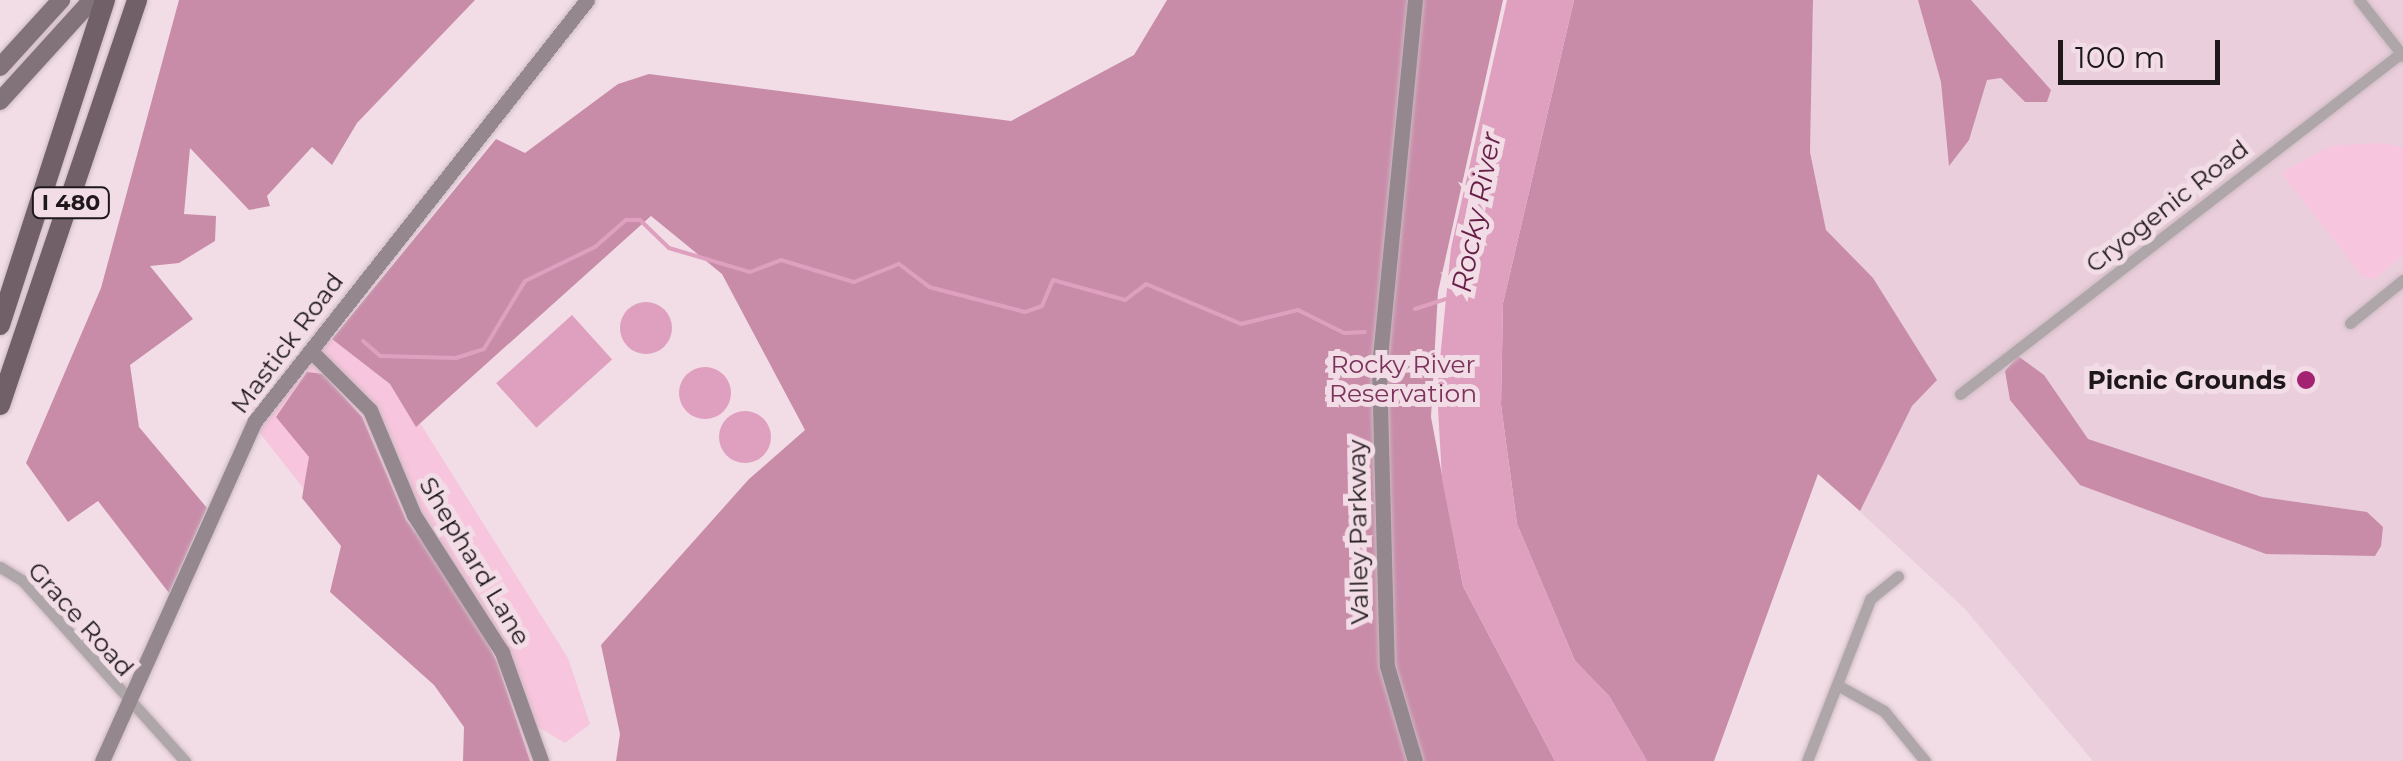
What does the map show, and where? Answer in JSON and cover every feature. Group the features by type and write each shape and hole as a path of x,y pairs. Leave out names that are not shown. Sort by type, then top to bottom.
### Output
{"highway":[{"name":"I 480","path":"0,326 105,0"},
{"name":"I 480","path":"0,405 137,0"}],"main road":[{"path":"0,67 61,0"},
{"path":"0,100 92,0"}],"street":[{"name":"Mastick Road","path":"102,761 256,420 587,0"},
{"name":"Valley Parkway","path":"1414,0 1379,367 1386,666 1415,761"},
{"path":"2359,0 2402,54"},
{"name":"Cryogenic Road","path":"1960,394 2402,54"},
{"path":"2350,324 2403,280"},
{"name":"Shephard Lane","path":"311,351 370,410 414,515 502,652 541,761"},
{"name":"Grace Road","path":"0,567 22,580 127,703 150,716 186,761"},
{"path":"1807,761 1841,687 1870,599 1898,576"},
{"path":"1841,687 1884,712 1925,761"}],"shaded area":[{"path":"1813,0 2403,0 2403,761 2093,761 1964,608 1818,473 1828,240 1810,152"},
{"path":"2382,143 2403,147 2403,255 2375,279 2363,277 2281,173 2330,146"},
{"path":"327,335 390,384 420,423 568,658 590,724 565,743 538,727 548,761 469,761 472,702 255,427"}],"green space":[{"path":"179,0 475,0 357,123 332,165 312,147 267,196 270,206 249,210 190,148 184,214 216,216 215,241 179,263 150,266 193,319 130,365 139,427 207,508 169,593 98,501 68,522 26,463 101,288"},
{"name":"Rocky River Reservation","path":"1167,0 1503,0 1438,292 1431,417 1463,586 1555,761 616,761 620,734 601,645 749,479 805,430 722,274 651,216 416,427 390,384 332,339 496,139 525,153 618,84 649,74 1011,121 1134,55"},
{"path":"1574,0 1813,0 1810,152 1826,230 1873,278 1937,380 1912,406 1860,511 1818,474 1714,761 1647,761 1609,696 1575,661 1517,524 1501,405 1503,303"},
{"path":"1918,0 1971,0 2051,90 2047,102 2025,102 2001,78 1987,80 1969,140 1949,166 1941,82"},
{"path":"2018,356 2044,375 2088,439 2262,497 2367,512 2383,527 2381,546 2375,556 2266,554 2080,485 2010,400 2005,371"},
{"path":"307,372 323,374 362,417 406,520 465,598 497,662 530,761 463,761 464,727 434,685 330,592 341,546 302,498 309,457 276,417"}],"water":[{"name":"Rocky River","path":"1507,0 1574,0 1503,303 1501,405 1517,524 1575,661 1609,696 1647,761 1555,761 1463,586 1442,479 1437,390 1451,248"},
{"path":"646,302 664,310 672,328 664,346 646,354 628,346 620,328 628,310"},
{"path":"572,315 612,360 536,428 496,383"},
{"path":"705,367 723,375 731,393 723,411 705,419 687,411 679,393 687,375"},
{"path":"745,411 763,419 771,437 763,455 745,463 727,455 719,437 727,419"}],"waterway":[{"path":"363,341 380,356 456,358 484,349 525,281 595,247 626,220 640,220 669,248 750,272 781,260 854,282 899,264 929,287 1025,312 1042,306 1053,280 1125,300 1146,284 1241,324 1298,310 1344,333 1365,332"},
{"name":"Rocky River","path":"1415,309 1445,299"}],"place":[{"name":"Picnic Grounds","path":"2306,380"}]}
